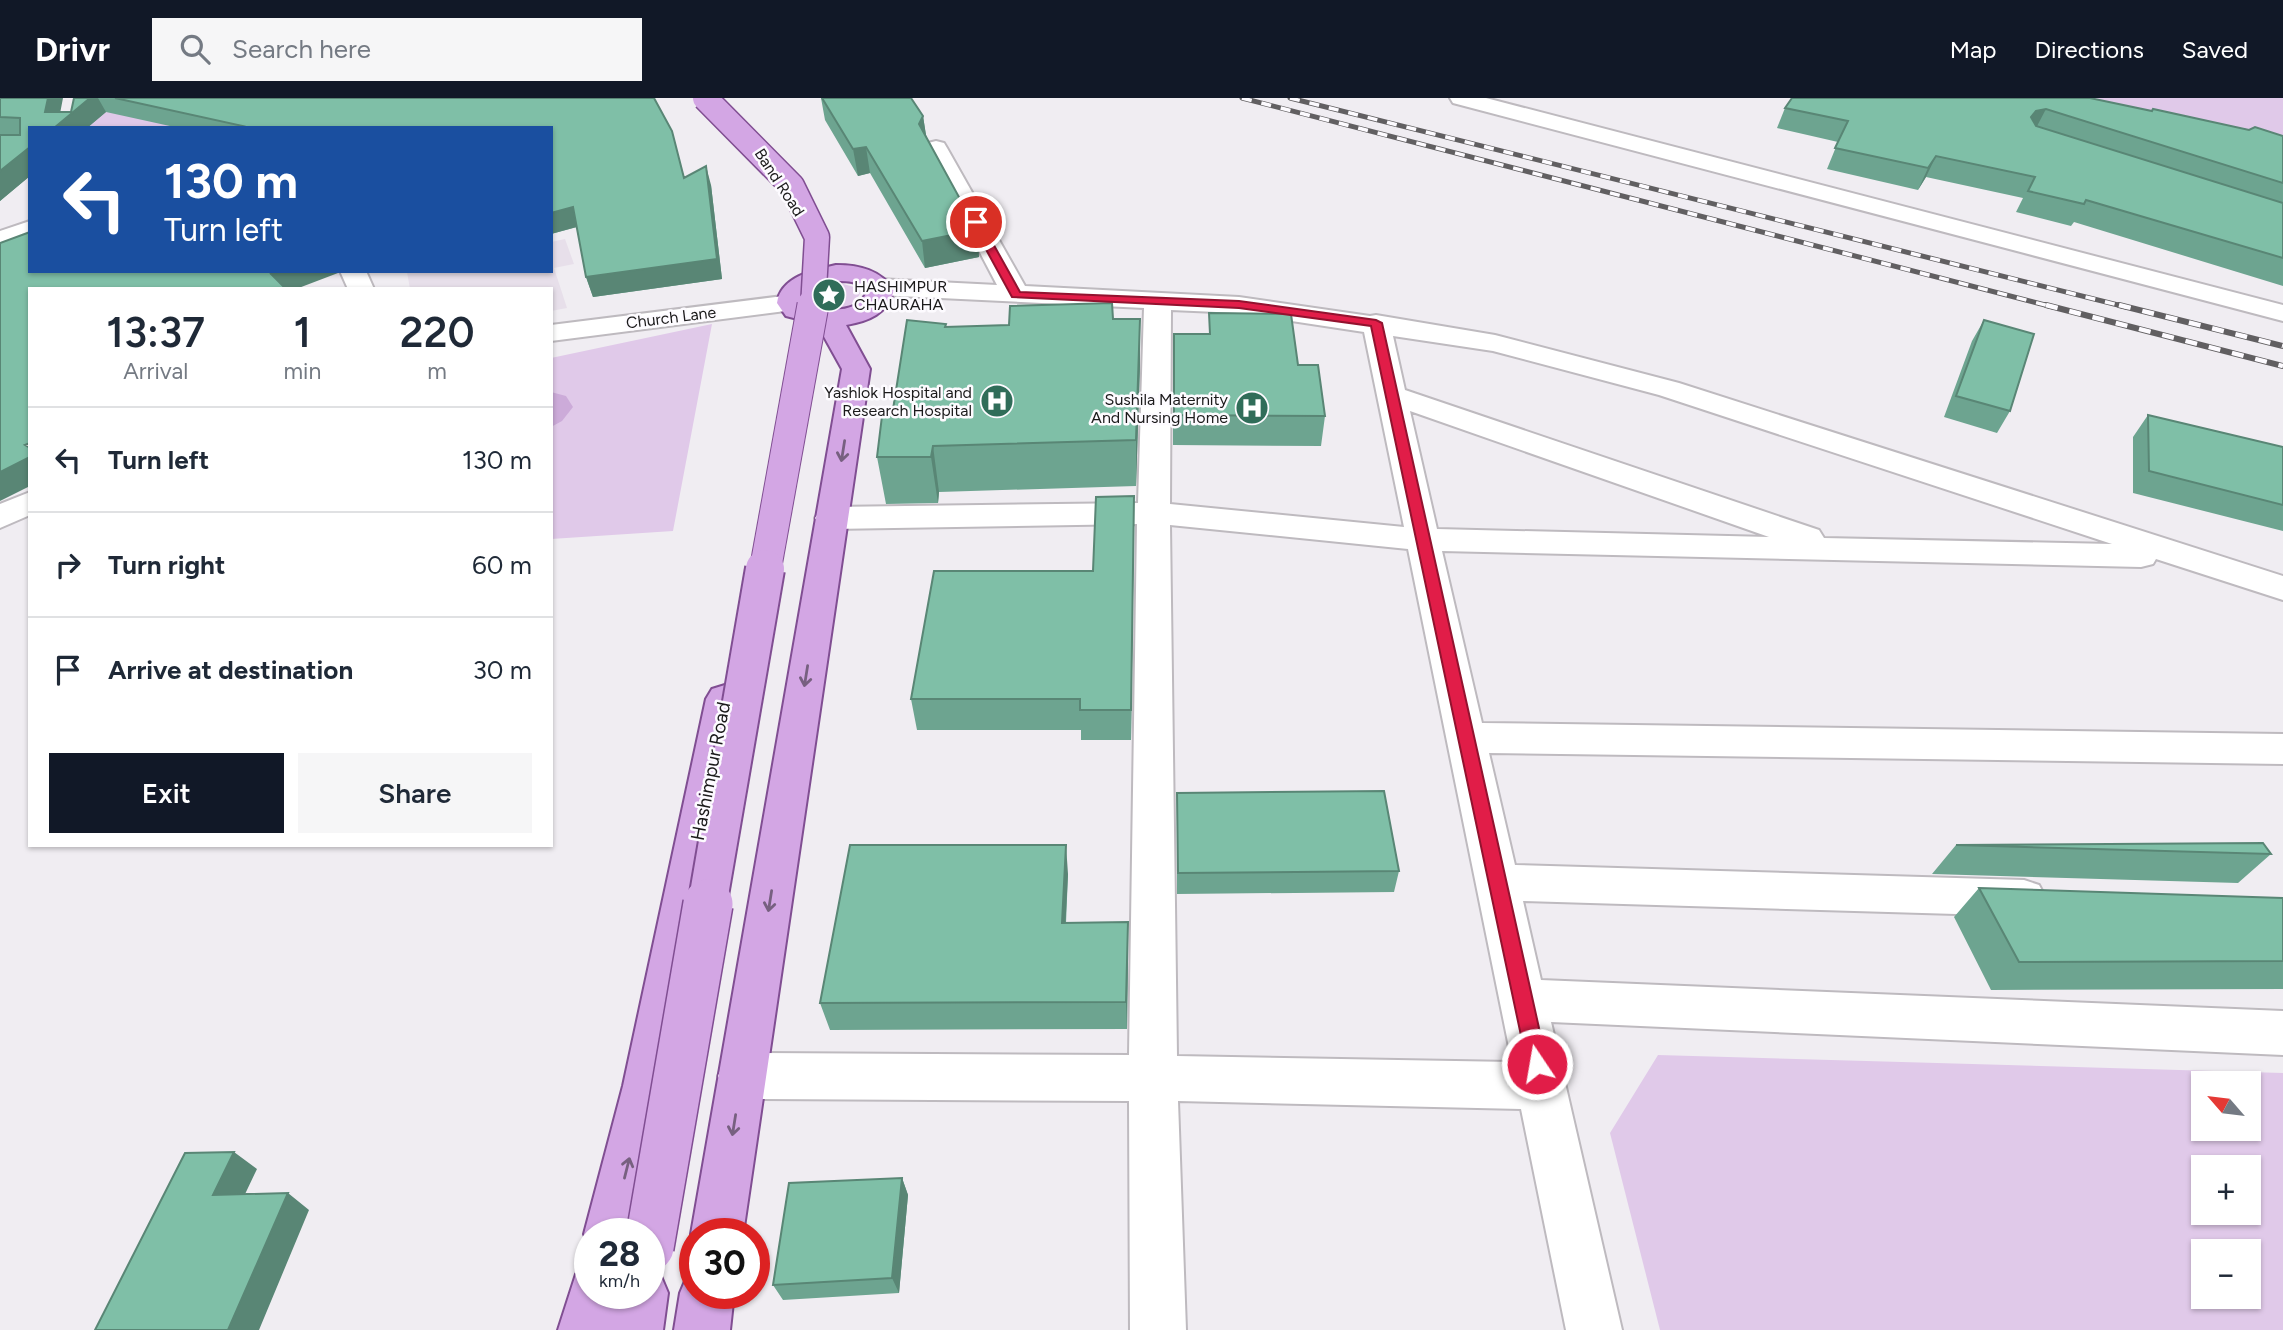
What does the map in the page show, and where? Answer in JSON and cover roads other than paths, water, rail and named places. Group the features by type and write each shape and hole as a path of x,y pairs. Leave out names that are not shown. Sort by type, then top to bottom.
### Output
{"main road":[{"name":"Band Road","path":"706,98 720,107 758,147 816,237 846,273"},
{"path":"654,1218 784,458 814,301 817,237 792,186 706,98"},
{"path":"846,273 869,278 878,287 879,298 863,312 849,317 828,318 796,310 791,303 792,295 807,282 819,277 846,273"},
{"path":"720,1218 856,369 828,318"},
{"name":"Hashimpur Road","path":"614,1218 647,1086 758,529 795,361 828,318"},
{"path":"586,1330 591,1309"},
{"path":"635,1330 638,1309"},
{"path":"702,1330 705,1309"}],"street":[{"path":"1461,98 2283,313"},
{"path":"936,148 1016,295"},
{"path":"0,240 28,229"},
{"path":"878,287 1239,305 1376,323 1495,343 1669,389 2283,588"},
{"path":"1158,299 1153,513 1152,1078 1158,1330"},
{"name":"Church Lane","path":"553,333 791,303"},
{"path":"1376,323 1594,1330"},
{"path":"1392,395 1841,550"},
{"path":"0,517 28,503"},
{"path":"832,518 1153,513 1423,540 2182,557"},
{"path":"1466,738 2283,749"},
{"path":"1498,882 2063,899"},
{"path":"1523,1000 2283,1033"},
{"path":"742,1076 1152,1078 1542,1086"}],"railway":[{"path":"1242,98 2053,307"},
{"path":"1290,98 2126,307"},
{"path":"2046,305 2283,366"},
{"path":"2119,305 2283,346"}],"place":[{"name":"HASHIMPUR CHAURAHA","path":"829,295"},
{"name":"Yashlok Hospital and Research Hospital","path":"997,401"},
{"name":"Sushila Maternity And Nursing Home","path":"1252,408"}]}
